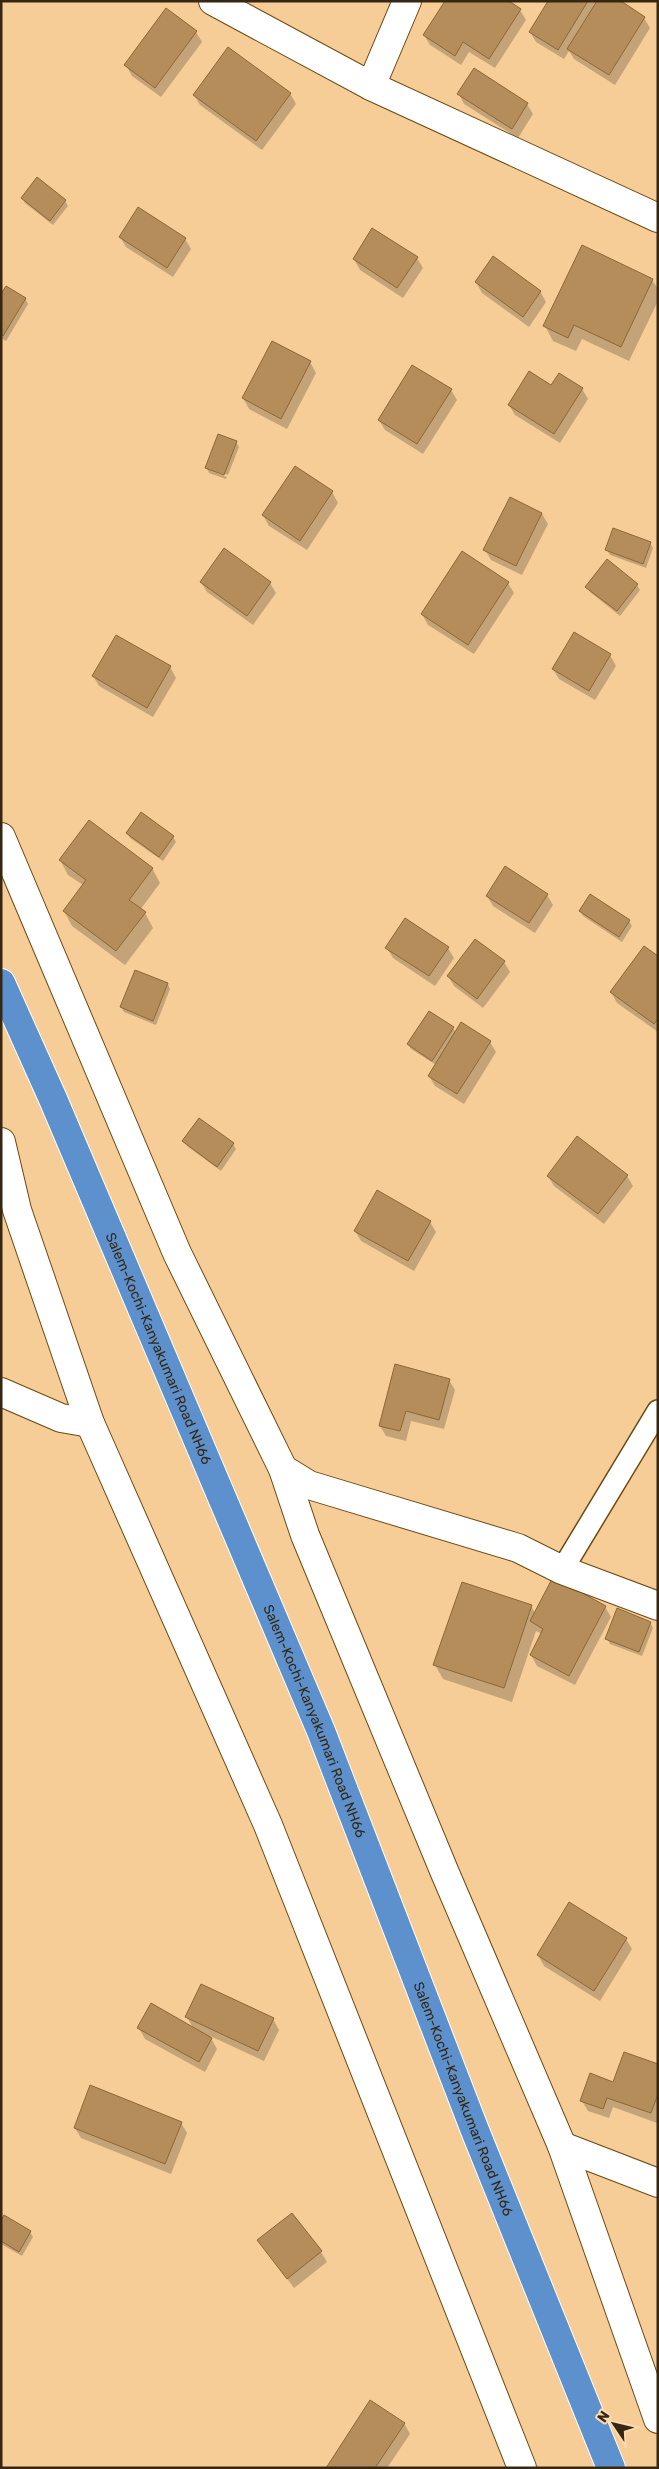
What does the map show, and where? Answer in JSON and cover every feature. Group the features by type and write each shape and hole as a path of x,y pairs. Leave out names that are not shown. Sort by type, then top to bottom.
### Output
{"highway":[{"name":"Salem-Kochi-Kanyakumari Road NH66","path":"1,983 53,1099 321,1731 471,2118 611,2468"}],"street":[{"path":"213,1 371,86 658,218"},
{"path":"371,86 407,1"},
{"path":"1,837 177,1253 283,1469 305,1535 445,1873 562,2146 658,2419"},
{"path":"1,1142 18,1210 90,1423 268,1825 522,2468"},
{"path":"1,1392 60,1418 90,1423"},
{"path":"283,1469 309,1485 518,1548 562,1570 658,1606"},
{"path":"562,2146 658,2183"}],"lane":[{"path":"562,1570 658,1411"}],"building":[{"path":"445,1 509,1 521,9 489,59 463,42 455,56 423,35"},
{"path":"548,1 588,1 558,50 529,32"},
{"path":"597,1 621,1 645,17 609,75 567,49"},
{"path":"166,8 197,31 155,88 124,65"},
{"path":"228,47 291,93 256,141 193,95"},
{"path":"474,68 528,103 512,129 457,94"},
{"path":"37,177 66,200 50,221 21,198"},
{"path":"138,207 186,238 167,268 119,237"},
{"path":"372,228 418,257 397,288 353,259"},
{"path":"582,245 653,279 621,347 574,325 568,338 543,326"},
{"path":"493,256 541,291 523,317 475,282"},
{"path":"6,286 26,298 3,336 1,335 1,294"},
{"path":"272,341 311,361 281,419 242,398"},
{"path":"412,365 452,389 417,444 378,420"},
{"path":"529,371 551,385 559,373 583,388 554,434 508,405"},
{"path":"218,434 237,441 224,475 205,468"},
{"path":"295,466 333,491 300,541 262,515"},
{"path":"510,497 542,513 516,566 483,550"},
{"path":"613,528 651,542 643,564 605,550"},
{"path":"224,548 271,582 247,616 200,582"},
{"path":"462,551 509,582 468,645 421,614"},
{"path":"607,559 638,584 617,611 585,587"},
{"path":"574,632 611,654 589,691 552,669"},
{"path":"116,635 171,666 147,708 92,676"},
{"path":"141,812 174,836 159,857 126,833"},
{"path":"89,820 153,868 129,900 146,912 116,951 63,911 86,880 59,860"},
{"path":"505,866 548,894 529,923 486,896"},
{"path":"590,894 630,920 619,937 579,911"},
{"path":"405,918 449,947 429,976 385,948"},
{"path":"475,939 505,961 477,999 447,976"},
{"path":"644,946 658,956 658,1019 654,1024 610,992"},
{"path":"135,970 168,983 153,1021 120,1007"},
{"path":"429,1011 454,1027 432,1061 407,1044"},
{"path":"461,1022 491,1041 457,1094 428,1076"},
{"path":"199,1118 234,1143 217,1167 182,1141"},
{"path":"577,1136 628,1175 598,1214 547,1176"},
{"path":"377,1190 431,1221 408,1261 354,1231"},
{"path":"395,1364 450,1379 439,1420 406,1411 400,1431 379,1426"},
{"path":"553,1577 606,1606 569,1676 530,1655 543,1629 530,1621"},
{"path":"462,1582 532,1605 504,1688 433,1665"},
{"path":"617,1608 651,1622 639,1652 605,1639"},
{"path":"569,1902 627,1938 594,1991 537,1955"},
{"path":"201,1984 274,2018 258,2051 185,2017"},
{"path":"151,2003 212,2038 199,2062 137,2028"},
{"path":"624,2052 658,2064 658,2094 651,2113 607,2098 603,2109 580,2101 590,2073 613,2082"},
{"path":"90,2085 182,2122 165,2164 74,2128"},
{"path":"292,2213 322,2251 287,2279 257,2240"},
{"path":"4,2215 31,2231 19,2252 1,2241 1,2220"},
{"path":"370,2400 405,2423 375,2468 326,2468"}]}
